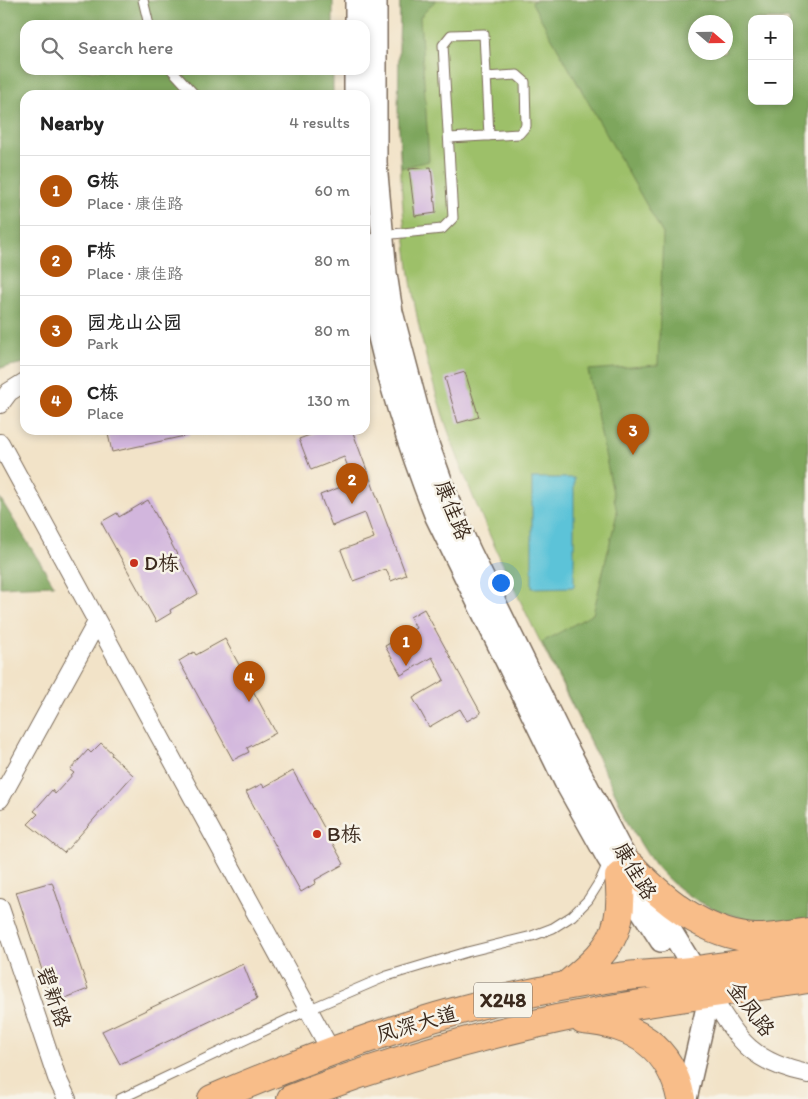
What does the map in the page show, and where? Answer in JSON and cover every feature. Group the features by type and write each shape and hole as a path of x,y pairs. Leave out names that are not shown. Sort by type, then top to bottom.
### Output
{"main road":[{"path":"620,868 677,908 724,931 744,937 764,938 808,932"},
{"path":"566,986 598,959 611,941 619,920 621,906 620,868"},
{"name":"凤深大道","path":"212,1099 331,1051 435,1018 566,986 614,977 687,971 808,954"},
{"name":"凤深大道","path":"291,1099 434,1050 556,1020 808,979"},
{"path":"556,1020 585,1020 604,1023 641,1036 656,1048 669,1063 678,1082 681,1099"}],"street":[{"path":"356,0 356,20"},
{"name":"康佳路","path":"376,0 375,124 371,238 376,306 415,402 452,510 470,552 561,736 620,868 687,971 710,994"},
{"path":"355,75 355,90"},
{"path":"0,404 8,392 20,385"},
{"path":"0,442 331,1051"},
{"path":"0,799 97,622"},
{"name":"碧新路","path":"0,908 57,1078 67,1099"},
{"path":"686,1099 710,994"},
{"name":"金凤路","path":"710,994 736,1032 757,1055 776,1066 808,1074"}],"lane":[{"path":"143,0 148,20"},
{"path":"371,238 442,229 450,222 454,212 443,45 451,35 484,34 489,136"},
{"path":"177,75 190,90"},
{"path":"449,138 519,134 524,131 526,126 525,82 517,75 486,77"},
{"path":"120,1099 308,1010 387,976 459,954 532,936 553,928 572,916 588,900 600,882 620,868"}],"green space":[{"path":"0,0 333,0 333,20 20,20 20,75 333,75 333,90 20,90 20,364 0,368"},
{"path":"400,0 808,0 773,923 741,917 710,906 682,889 657,867 628,819 509,577 463,471 427,362 409,268 402,192 399,115"},
{"path":"400,0 436,0 420,17 429,161 401,168 398,110"},
{"path":"534,0 808,0 808,920 766,922 724,913 686,894 670,881 647,854 633,830 542,642 593,614 617,513 588,370 658,365 663,234 532,3"},
{"path":"0,498 54,585 0,587"}],"water":[{"path":"532,478 574,478 574,587 532,588"}],"building":[{"path":"431,167 436,213 415,216 409,169"},
{"path":"465,372 479,417 458,423 445,378"},
{"path":"108,435 189,435 112,452"},
{"path":"310,435 354,435 406,575 391,581 386,569 353,581 341,550 374,538 365,513 332,526 320,495 354,482 344,457 311,470 299,439"},
{"name":"D栋","path":"148,500 198,594 170,610 171,613 156,622 101,522 117,513 119,517"},
{"path":"424,609 481,713 467,721 460,709 429,727 413,698 444,680 432,657 401,675 385,646 416,628 410,617"},
{"path":"225,639 276,733 247,748 249,752 233,760 179,661 194,652 196,655"},
{"path":"101,743 133,775 64,853 28,824 38,814 34,811 52,790 55,794 74,773 70,770 88,750 91,753"},
{"name":"B栋","path":"293,771 344,864 315,880 316,883 301,892 246,792 262,784 264,787"},
{"path":"52,882 88,989 53,1003 16,892"},
{"path":"243,964 257,999 120,1064 102,1031"}],"place":[{"name":"园龙山公园","path":"633,455"},
{"name":"F栋","path":"352,504"},
{"name":"D栋","path":"134,563"},
{"name":"G栋","path":"406,666"},
{"name":"C栋","path":"249,702"},
{"name":"B栋","path":"317,834"}]}
